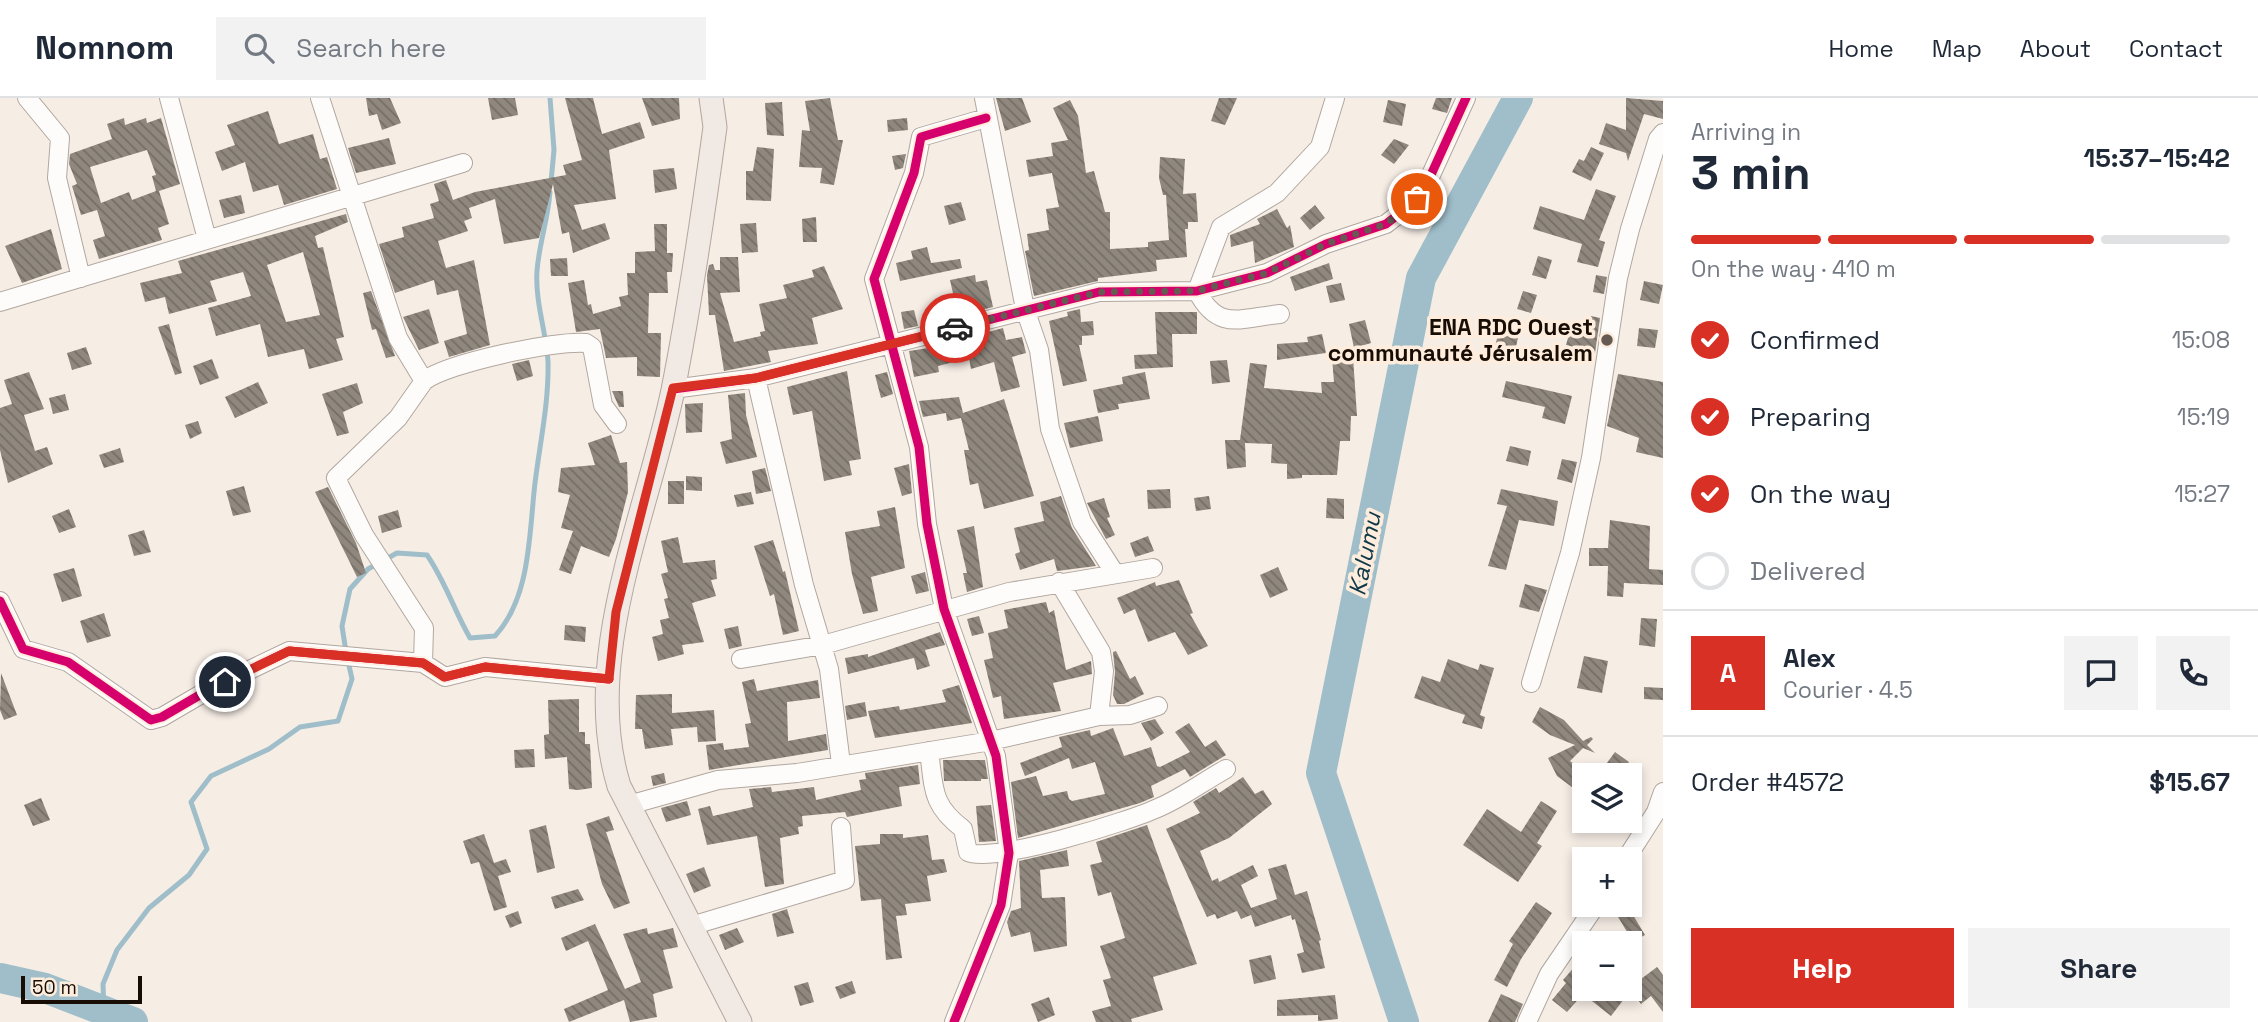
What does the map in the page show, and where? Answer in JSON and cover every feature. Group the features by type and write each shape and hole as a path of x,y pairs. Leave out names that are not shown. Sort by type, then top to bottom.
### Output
{"main road":[{"path":"711,98 715,127 673,388 616,612 606,711 609,755 629,805 740,1022"}],"street":[{"path":"27,98 60,138 57,178 81,278"},
{"path":"169,98 207,239"},
{"path":"320,98 398,338 424,381"},
{"path":"984,98 1025,309 1039,350 1050,429 1082,522 1114,572"},
{"path":"1196,291 1221,227 1277,193 1320,147 1335,98"},
{"path":"673,388 756,378 890,346 1025,309 1109,291 1196,291 1267,273 1326,244 1386,224 1413,203 1425,188 1466,98"},
{"path":"954,1022 1001,905 1009,853 991,741 944,609 927,524 919,447 890,346 874,271 914,173 918,142 924,136 986,118"},
{"path":"1531,683 1570,553 1586,481 1609,329 1630,229 1658,139 1663,133"},
{"path":"0,302 463,163"},
{"path":"1196,291 1208,311 1219,318 1280,314"},
{"path":"423,663 424,628 356,521 337,476 395,422 424,381 439,372 544,346 581,343 592,347 603,405 617,424"},
{"path":"756,378 799,566 823,645 841,764"},
{"path":"741,659 823,645 944,609 1059,582 1153,568"},
{"path":"1059,582 1101,652 1104,671 1099,716"},
{"path":"0,601 23,649 68,662 151,720 162,717 285,652 423,663 444,677 485,667 609,679"},
{"path":"629,805 718,780 797,773 991,741 1099,716 1130,715 1158,706"},
{"path":"929,751 935,800 948,818 965,833 968,852 975,855 1009,853 1126,822 1163,806 1226,769"},
{"path":"1634,847 1660,808 1663,792"},
{"path":"691,926 845,880 841,827"},
{"path":"1527,1022 1549,974 1588,917"}],"building":[{"path":"366,98 390,98 401,123 382,130 377,114 369,116"},
{"path":"488,98 515,98 518,115 492,120"},
{"path":"565,98 593,98 602,134 640,122 645,138 609,150 616,199 574,205 582,230 605,223 610,239 573,253 569,232 562,234 553,184 539,238 504,244 495,199 469,208 472,218 464,221 468,231 438,241 446,268 474,260 490,345 449,357 444,341 467,334 458,290 437,295 434,280 395,293 379,244 404,237 402,227 434,218 430,204 439,201 434,184 446,180 453,200 475,192 566,175 563,165 582,160"},
{"path":"642,98 679,98 680,119 652,126"},
{"path":"830,98 838,140 843,140 834,185 820,183 822,168 799,167 802,130 810,131 805,101"},
{"path":"996,98 1022,98 1031,122 1005,131"},
{"path":"1219,98 1237,98 1225,125 1211,121"},
{"path":"1436,98 1452,98 1447,113 1432,109"},
{"path":"1626,98 1663,101 1663,119 1644,114 1628,161 1626,153 1599,144 1606,123 1626,130"},
{"path":"1070,100 1078,116 1086,173 1094,171 1105,212 1110,212 1110,249 1148,247 1148,242 1169,240 1166,195 1163,195 1159,178 1160,157 1185,159 1183,194 1196,193 1198,222 1188,222 1188,229 1185,229 1187,257 1156,260 1157,271 1098,278 1098,281 1034,296 1025,251 1029,250 1027,234 1049,230 1046,209 1059,207 1052,173 1029,177 1026,160 1053,156 1051,143 1068,140 1053,108"},
{"path":"1388,100 1406,104 1402,126 1383,122"},
{"path":"782,102 784,136 767,135 765,103"},
{"path":"268,111 279,144 313,134 320,159 327,157 337,189 284,205 278,185 253,192 245,162 222,171 215,152 235,145 227,125"},
{"path":"124,118 125,125 146,118 147,123 161,118 180,184 159,191 169,224 158,228 162,240 99,259 93,240 105,236 97,210 81,215 72,186 77,184 69,164 70,154 112,139 107,124","holes":["147,150 156,175 152,176 156,191 132,200 129,192 101,203 90,167"]},
{"path":"907,118 908,130 888,132 887,120"},
{"path":"389,138 396,164 356,173 348,148"},
{"path":"1394,139 1409,145 1394,164 1381,155"},
{"path":"757,147 774,149 771,201 746,200 746,171 753,171"},
{"path":"1591,147 1604,153 1591,181 1572,172 1579,159 1584,161"},
{"path":"906,154 903,168 895,170 892,156"},
{"path":"674,168 677,189 655,193 653,170"},
{"path":"1596,189 1616,196 1599,240 1605,242 1598,267 1577,262 1582,244 1533,229 1540,206 1584,220"},
{"path":"241,195 245,213 224,218 219,200"},
{"path":"961,202 966,220 949,225 944,206"},
{"path":"1315,205 1325,218 1310,230 1300,218"},
{"path":"1277,209 1287,228 1290,225 1294,247 1255,263 1253,241 1231,247 1230,235 1260,224 1257,219"},
{"path":"346,214 348,222 315,236 318,248 323,247 344,337 336,339 343,360 309,369 304,349 268,357 260,324 216,336 208,308 251,296 243,272 210,281 217,301 169,314 165,297 145,302 140,283 182,273 178,261","holes":["303,252 320,315 286,322 267,265"]},
{"path":"816,217 817,242 803,242 802,219"},
{"path":"756,223 758,252 742,253 740,224"},
{"path":"654,224 667,224 667,253 673,253 672,272 667,272 668,293 649,293 648,333 661,333 660,377 637,376 637,357 606,358 600,329 576,332 568,283 584,280 588,305 591,304 593,314 621,306 619,297 628,295 627,273 635,273 635,252 655,251"},
{"path":"51,229 62,269 22,283 5,246"},
{"path":"927,247 931,263 960,259 962,268 900,281 896,263 913,259 911,251"},
{"path":"1538,256 1552,260 1546,279 1532,275"},
{"path":"720,257 738,257 740,292 720,293 734,342 761,336 760,332 765,331 759,304 787,298 783,285 814,277 812,270 824,266 843,309 812,318 818,344 768,351 771,362 724,371 715,315 709,315 707,275 709,265 713,264 715,270 720,270"},
{"path":"567,258 568,276 551,276 550,259"},
{"path":"1329,263 1333,279 1295,291 1290,277"},
{"path":"975,275 976,282 987,280 993,307 958,316 950,280"},
{"path":"1596,275 1607,277 1604,294 1593,292"},
{"path":"1644,281 1663,285 1659,304 1640,300"},
{"path":"1341,283 1345,300 1330,303 1326,286"},
{"path":"371,291 395,356 386,358 376,329 372,330 363,293"},
{"path":"1523,291 1537,295 1531,313 1517,309"},
{"path":"429,309 439,343 419,350 403,317"},
{"path":"1080,309 1081,322 1093,321 1094,335 1082,336 1082,345 1079,345 1087,381 1063,386 1049,321 1068,316 1067,312"},
{"path":"914,310 918,326 904,329 901,312"},
{"path":"1155,312 1197,312 1197,334 1172,334 1173,367 1135,369 1134,355 1157,354"},
{"path":"1591,316 1600,318 1595,353 1566,345 1570,331 1585,336"},
{"path":"1365,320 1371,343 1354,348 1349,324"},
{"path":"169,324 182,373 175,375 158,327"},
{"path":"1003,328 1006,340 1022,337 1026,353 1012,357 1020,387 1001,392 994,362 971,369 969,358 938,366 939,372 914,377 909,351 948,345 947,343"},
{"path":"1639,328 1658,330 1655,348 1637,346"},
{"path":"1322,334 1326,353 1277,360 1277,344 1308,342 1307,337"},
{"path":"1498,334 1518,338 1512,364 1492,360"},
{"path":"86,347 92,364 72,370 67,353"},
{"path":"1353,357 1357,416 1351,416 1350,441 1340,441 1337,475 1302,475 1302,478 1287,479 1287,464 1271,463 1272,444 1245,443 1246,467 1227,469 1225,440 1240,440 1250,363 1267,365 1264,388 1322,393 1321,382 1334,382 1332,358"},
{"path":"212,359 219,378 200,385 193,366"},
{"path":"529,360 533,376 517,381 512,364"},
{"path":"1227,360 1230,382 1212,384 1210,361"},
{"path":"847,371 861,459 849,461 852,475 824,481 812,411 793,415 787,387"},
{"path":"29,372 44,409 24,415 35,451 47,447 53,464 8,483 0,450 0,408 12,404 4,380"},
{"path":"887,372 893,394 881,398 875,375"},
{"path":"1145,372 1150,399 1118,404 1119,409 1098,413 1093,390 1123,384 1122,377"},
{"path":"1618,374 1663,382 1663,458 1636,452 1639,438 1607,426"},
{"path":"1506,381 1572,396 1565,424 1542,418 1545,407 1502,397"},
{"path":"258,382 268,403 235,418 225,397"},
{"path":"357,383 363,403 343,412 349,433 337,436 322,394"},
{"path":"612,391 623,391 624,407 619,407"},
{"path":"745,393 746,415 757,457 726,464 720,442 732,439 728,395"},
{"path":"65,394 69,410 53,414 49,398"},
{"path":"959,397 963,413 1004,399 1034,496 984,509 978,483 970,485 964,450 969,450 961,418 947,421 946,413 923,417 919,401"},
{"path":"703,403 702,432 686,433 685,404"},
{"path":"1098,416 1103,441 1070,448 1064,423"},
{"path":"198,421 202,433 190,439 185,425"},
{"path":"611,435 620,463 627,462 628,492 616,539 609,557 581,546 571,574 559,570 573,531 561,528 570,495 558,492 561,468 595,465 588,443"},
{"path":"1510,446 1531,451 1528,466 1506,461"},
{"path":"120,448 124,462 104,468 99,455"},
{"path":"1562,459 1577,462 1572,483 1557,479"},
{"path":"909,464 912,493 902,496 894,468"},
{"path":"765,468 771,491 756,494 752,471"},
{"path":"686,476 702,477 702,491 686,490"},
{"path":"668,481 684,481 684,504 668,504"},
{"path":"244,486 251,512 233,516 226,491"},
{"path":"328,487 356,543 366,573 357,577 315,492"},
{"path":"1170,489 1171,508 1148,509 1147,490"},
{"path":"1501,489 1558,501 1554,526 1519,520 1506,570 1488,566 1507,506 1497,504"},
{"path":"751,492 754,504 737,507 734,495"},
{"path":"1061,496 1072,528 1096,566 1057,571 1054,559 1020,570 1015,554 1020,552 1014,528 1044,521 1040,502"},
{"path":"1209,496 1211,509 1196,511 1194,498"},
{"path":"1104,498 1110,517 1107,518 1115,535 1106,539 1087,503"},
{"path":"1327,498 1344,499 1344,519 1326,518"},
{"path":"895,507 905,568 871,577 878,611 863,614 852,574 845,532 880,526 877,511"},
{"path":"69,509 76,527 59,533 52,516"},
{"path":"398,510 402,527 382,533 378,516"},
{"path":"1610,520 1650,526 1649,569 1663,570 1663,585 1624,583 1623,597 1607,596 1608,566 1589,566 1589,548 1608,548"},
{"path":"974,526 983,587 967,592 963,573 967,573 957,530"},
{"path":"144,530 151,552 134,556 128,535"},
{"path":"1148,536 1154,551 1135,557 1130,543"},
{"path":"678,537 683,563 715,560 717,579 711,580 716,596 692,603 704,642 682,645 684,654 658,661 652,637 663,634 660,620 669,618 664,599 668,598 661,574 668,572 661,541"},
{"path":"773,540 783,572 785,571 799,631 783,635 774,594 770,596 754,546"},
{"path":"1278,567 1288,590 1270,598 1260,575"},
{"path":"74,568 82,596 62,602 53,574"},
{"path":"925,572 929,591 916,594 911,576"},
{"path":"1179,580 1193,613 1190,614 1208,646 1188,655 1175,632 1148,642 1135,609 1124,614 1117,598 1155,582 1156,586"},
{"path":"1525,584 1547,590 1539,612 1519,607"},
{"path":"1046,602 1049,613 1054,610 1066,670 1091,661 1092,674 1053,683 1061,711 1004,719 1001,696 993,698 984,660 993,658 988,633 1008,628 1004,610"},
{"path":"104,613 111,636 87,643 80,621"},
{"path":"979,616 984,633 972,636 967,619"},
{"path":"1641,618 1657,619 1655,647 1639,645"},
{"path":"565,625 586,627 585,642 564,640"},
{"path":"738,626 742,646 729,649 724,629"},
{"path":"940,632 945,645 925,650 930,666 917,670 914,658 848,674 845,658 868,654 868,657"},
{"path":"1116,651 1130,679 1135,676 1144,694 1124,704 1117,704 1113,695 1113,652"},
{"path":"1584,656 1608,661 1602,693 1577,688"},
{"path":"1448,659 1478,670 1480,664 1494,668 1480,715 1485,717 1482,729 1462,723 1465,715 1414,698 1422,676 1440,682"},
{"path":"1,673 17,715 4,720 0,710"},
{"path":"754,679 757,691 818,680 820,698 787,702 788,741 826,734 828,750 709,770 706,745 723,743 724,750 749,747 745,724 751,723 742,682"},
{"path":"959,685 972,723 875,738 868,711 899,706 900,710 946,702 942,690"},
{"path":"1644,687 1663,688 1663,700 1644,699"},
{"path":"672,694 672,713 714,710 716,741 698,742 697,727 671,729 673,745 645,749 642,729 635,729 636,695"},
{"path":"579,699 579,732 585,732 585,744 590,744 592,788 578,790 569,789 567,757 545,759 544,735 549,734 548,700"},
{"path":"865,702 867,716 847,720 845,706"},
{"path":"1540,707 1564,720 1583,741 1591,737 1593,739 1587,745 1595,753 1583,748 1570,761 1573,763 1572,787 1557,776 1548,758 1575,745 1550,735 1532,722"},
{"path":"1155,719 1164,733 1151,741 1141,723"},
{"path":"1189,723 1205,747 1216,740 1226,755 1190,777 1185,769 1151,786 1154,797 1140,803 1018,838 1011,782 1036,776 1043,796 1067,791 1072,801 1105,794 1095,762 1072,769 1069,758 1025,776 1020,763 1062,747 1059,737 1090,730 1091,736 1113,728 1124,756 1151,747 1157,766 1160,767 1190,752 1175,732"},
{"path":"534,749 535,767 515,768 514,750"},
{"path":"1615,752 1629,762 1628,763 1607,763"},
{"path":"943,760 985,760 988,779 944,781"},
{"path":"918,765 920,784 899,787 902,806 847,817 845,812 802,816 803,826 798,827 799,834 780,838 784,884 765,887 757,836 707,845 698,809 710,806 713,816 753,807 749,789 771,787 772,792 814,787 816,800 861,790 859,780 866,779 865,773"},
{"path":"664,773 666,783 653,786 651,776"},
{"path":"1243,777 1255,794 1263,790 1272,804 1229,838 1200,851 1212,881 1218,878 1219,882 1253,865 1258,876 1241,885 1251,908 1277,899 1268,869 1286,864 1295,895 1307,891 1321,940 1319,941 1325,968 1302,973 1297,954 1304,952 1295,919 1292,920 1291,915 1255,927 1251,915 1241,919 1237,911 1217,919 1215,914 1207,917 1166,829 1200,813 1193,802 1216,788 1219,793"},
{"path":"41,798 50,820 33,826 24,805"},
{"path":"687,801 691,815 666,822 661,808"},
{"path":"1541,801 1557,811 1537,843 1542,846 1518,882 1463,845 1487,809 1521,832"},
{"path":"991,805 996,841 979,842 976,806"},
{"path":"609,816 614,830 606,832 630,903 614,909 602,884 586,824"},
{"path":"546,825 555,868 537,873 529,830"},
{"path":"1147,825 1197,964 1153,977 1163,1010 1131,1019 1132,1022 1096,1022 1092,1011 1111,1006 1103,980 1111,978 1100,946 1125,938 1111,892 1098,896 1090,865 1102,862 1096,842"},
{"path":"484,834 494,863 506,859 511,872 498,876 507,907 494,911 479,862 471,864 463,841"},
{"path":"880,834 903,834 903,838 928,835 932,860 944,859 947,872 927,876 931,901 905,904 907,915 896,916 902,958 886,960 881,899 861,901 855,846 880,844"},
{"path":"1067,850 1069,866 1040,870 1042,898 1065,897 1067,946 1034,952 1030,932 1011,937 1007,922 1011,911 1021,908 1019,861"},
{"path":"704,867 711,886 694,893 686,874"},
{"path":"578,889 584,900 555,909 551,897"},
{"path":"1536,902 1552,913 1521,959 1507,987 1494,980 1513,944 1509,941"},
{"path":"787,909 794,933 777,937 772,914"},
{"path":"518,911 522,923 510,928 505,916"},
{"path":"1618,917 1634,917 1645,935 1642,937 1642,931 1626,931"},
{"path":"595,924 625,989 641,982 623,934 647,928 648,934 673,928 678,947 663,950 673,988 653,994 657,1017 630,1022 624,1000 569,1022 564,1009 608,990 588,941 566,951 561,938"},
{"path":"737,928 744,942 725,950 719,935"},
{"path":"1271,955 1276,979 1254,984 1249,960"},
{"path":"1657,967 1663,975 1663,1012 1651,996 1641,1004 1639,1001 1642,1001 1642,978"},
{"path":"1572,970 1572,1001 1577,1001 1567,1012 1552,1000 1566,983 1563,980"},
{"path":"852,981 856,993 840,999 835,987"},
{"path":"808,982 814,1002 800,1006 794,986"},
{"path":"1501,994 1523,1004 1515,1022 1488,1022"},
{"path":"1335,995 1338,1019 1318,1021 1318,1015 1277,1016 1277,1000"},
{"path":"1049,997 1055,1015 1038,1022 1031,1004"},
{"path":"1592,1001 1622,1001 1611,1016"}],"waterway":[{"path":"550,98 554,150 551,182"},
{"name":"Kalumu","path":"1404,1022 1321,773 1421,278 1518,98"},
{"path":"346,652 342,626 350,589 368,569 397,553 427,555 470,638 495,636 516,603 526,564 547,392 548,361 537,283 538,261 550,192"},
{"path":"104,1011 103,984 117,950 149,908 189,875 207,849 191,802 211,776 269,749 300,727 338,721 352,679 348,661"},
{"path":"0,978 45,988 133,1022"}],"cycle path":[{"path":"673,389 756,378 1099,292 1197,291 1267,273 1326,244 1386,224 1413,203 1425,188 1466,98"},
{"path":"954,1022 1001,905 1009,853 996,756 944,609 927,524 919,447 874,279 914,173 921,137 986,118"},
{"path":"0,601 23,649 68,662 151,720 162,717 210,689 289,651 423,663 445,677 485,667 609,679"}],"way so far":[{"path":"955,328 1099,292 1196,291 1267,273 1326,244 1386,224 1417,199"}],"place":[{"name":"ENA RDC Ouest communauté Jérusalem","path":"1607,340"}],"route":[{"path":"225,682 289,651 423,663 444,677 485,667 609,679 616,612 658,459 673,388 756,378 955,328"}]}
